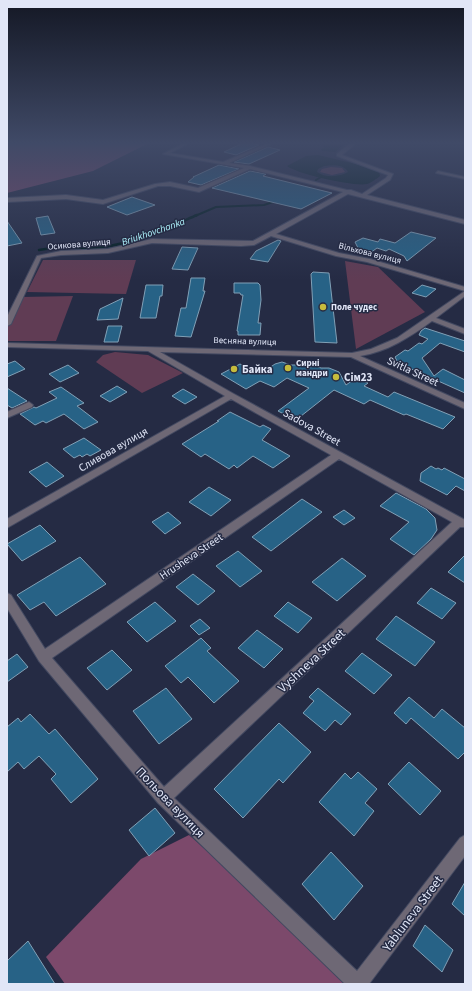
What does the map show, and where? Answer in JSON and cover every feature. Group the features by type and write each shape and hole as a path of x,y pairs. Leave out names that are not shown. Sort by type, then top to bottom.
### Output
{"street":[{"path":"7,200 66,197 84,199 98,203 144,188"},
{"path":"189,188 199,190 203,188"},
{"path":"334,188 465,222"},
{"path":"364,195 374,188"},
{"name":"Осикова вулиця","path":"7,324 22,296 39,257 61,253 108,251 152,241 254,243 349,192"},
{"name":"Вільхова вулиця","path":"271,234 338,255 368,260 465,289"},
{"name":"Весняна вулиця","path":"7,345 352,355 376,350 394,342 465,293"},
{"path":"430,318 465,332"},
{"name":"Sadova Street","path":"149,348 231,396 462,523"},
{"name":"Svitla Street","path":"352,355 465,406"},
{"name":"Сливова вулиця","path":"7,524 231,396"},
{"path":"7,414 28,405"},
{"name":"Hrusheva Street","path":"43,657 338,455"},
{"name":"Vyshneva Street","path":"163,798 462,523"},
{"name":"Польова вулиця","path":"7,598 43,657 163,798 358,984"},
{"name":"Yabluneva Street","path":"358,984 465,843"}],"shaded area":[{"path":"7,188 26,188 7,193"},
{"path":"43,260 136,260 126,294 27,292"},
{"path":"345,261 378,267 425,312 356,349"},
{"path":"73,296 56,341 7,341 7,328 21,297"},
{"path":"115,352 148,355 183,373 142,393 96,362 103,355"},
{"path":"189,835 359,984 65,984 46,957 141,859"}],"building":[{"path":"213,188 313,188 332,193 301,209"},
{"path":"132,197 155,205 127,215 107,207"},
{"path":"48,216 55,233 41,235 36,218"},
{"path":"7,221 22,243 7,246"},
{"path":"411,232 436,238 407,261 404,256 389,249 386,251 377,248 370,253 359,250 355,242 363,238 378,242 380,239 395,243"},
{"path":"278,240 281,241 268,262 250,259 256,251"},
{"path":"182,247 198,248 188,270 172,269"},
{"name":"Поле чудес","path":"313,272 329,273 337,343 315,342 311,274"},
{"path":"191,278 205,278 203,291 205,291 191,337 175,336 181,308 186,308"},
{"path":"234,283 258,283 260,285 261,300 258,323 261,323 260,335 238,335 237,331 243,295 240,293 234,293"},
{"path":"146,285 163,285 162,296 160,296 156,318 140,318"},
{"path":"422,285 436,289 426,297 412,293"},
{"path":"123,298 118,319 97,320 100,309"},
{"path":"108,326 122,326 118,342 104,342"},
{"path":"425,328 465,341 465,352 440,343 422,358 434,376 443,369 465,380 465,393 398,363 395,357 405,350 408,351 419,343 422,344 428,339 419,335"},
{"path":"15,361 25,369 7,377 7,364"},
{"path":"282,362 291,365 305,365 311,367 314,365 321,368 329,368 339,372 346,385 356,378 368,383 364,386 388,397 394,392 455,417 443,429 406,414 404,415 370,400 364,404 334,390 296,420 278,411 309,388 287,378 274,387 260,381 246,389 221,374 240,364 260,374 275,364"},
{"path":"68,365 79,373 60,382 49,374"},
{"path":"117,386 127,392 110,402 100,396"},
{"path":"61,387 84,403 77,406 98,422 84,429 64,414 46,423 43,421 35,425 20,414 57,398 49,392"},
{"path":"7,388 27,401 12,408 7,405"},
{"path":"183,389 197,397 185,404 172,396"},
{"path":"230,412 260,427 263,425 271,429 262,440 290,456 273,468 253,456 237,468 234,465 229,469 205,454 201,457 182,444 219,421 217,421"},
{"path":"84,438 101,450 90,456 87,454 82,457 80,455 74,458 63,449"},
{"path":"47,462 64,476 46,487 29,472"},
{"path":"431,466 442,470 444,468 465,479 465,491 456,486 447,495 420,481 421,473"},
{"path":"209,487 231,500 211,516 189,502"},
{"path":"396,493 426,509 435,518 437,530 431,539 414,555 390,539 409,522 380,506"},
{"path":"302,499 322,512 271,551 252,537"},
{"path":"344,510 355,518 344,525 333,517"},
{"path":"168,512 181,523 165,534 152,522"},
{"path":"40,525 56,541 22,561 7,544"},
{"path":"238,551 262,571 240,587 216,566"},
{"path":"465,555 465,583 448,572"},
{"path":"80,557 106,584 56,616 44,602 30,610 17,595"},
{"path":"342,558 366,576 337,601 312,582"},
{"path":"193,574 215,591 198,605 176,587"},
{"path":"431,588 456,603 442,619 417,603"},
{"path":"155,602 176,621 147,642 127,622"},
{"path":"288,602 312,618 298,633 274,616"},
{"path":"396,616 435,642 415,666 376,639"},
{"path":"200,619 210,628 199,635 190,626"},
{"path":"257,630 283,649 264,668 238,648"},
{"path":"201,638 211,648 207,651 239,681 214,703 188,677 181,683 165,666"},
{"path":"112,650 132,670 107,690 87,668"},
{"path":"362,653 392,675 374,694 345,671"},
{"path":"17,654 28,667 7,682 7,661"},
{"path":"166,688 192,719 159,744 133,711"},
{"path":"318,688 351,714 341,725 335,720 325,731 303,713 314,701 309,697"},
{"path":"409,697 434,718 442,709 465,728 465,752 458,759 411,718 406,724 394,713"},
{"path":"30,714 49,734 55,729 98,779 71,803 51,779 56,774 39,756 24,769 18,762 7,772 7,727 18,718 21,722"},
{"path":"279,723 311,752 283,783 279,779 243,818 214,789"},
{"path":"409,762 441,791 420,815 388,784"},
{"path":"358,772 377,789 365,803 374,811 354,836 319,802 345,773 351,779"},
{"path":"155,808 175,833 149,856 129,830"},
{"path":"331,852 363,886 334,920 302,884"},
{"path":"465,882 465,916 452,904"},
{"path":"425,925 453,950 442,972 413,946"},
{"path":"28,941 55,984 7,984 7,961"}],"waterway":[{"name":"Briukhovchanka","path":"195,216 216,207 264,205 279,200"},
{"name":"Briukhovchanka","path":"39,250 55,248 93,248 126,243 150,235 197,215"}],"place":[{"name":"Поле чудес","path":"323,307"},
{"name":"Сирні мандри","path":"288,368"},
{"name":"Байка","path":"234,369"},
{"name":"Сім23","path":"336,377"}]}
